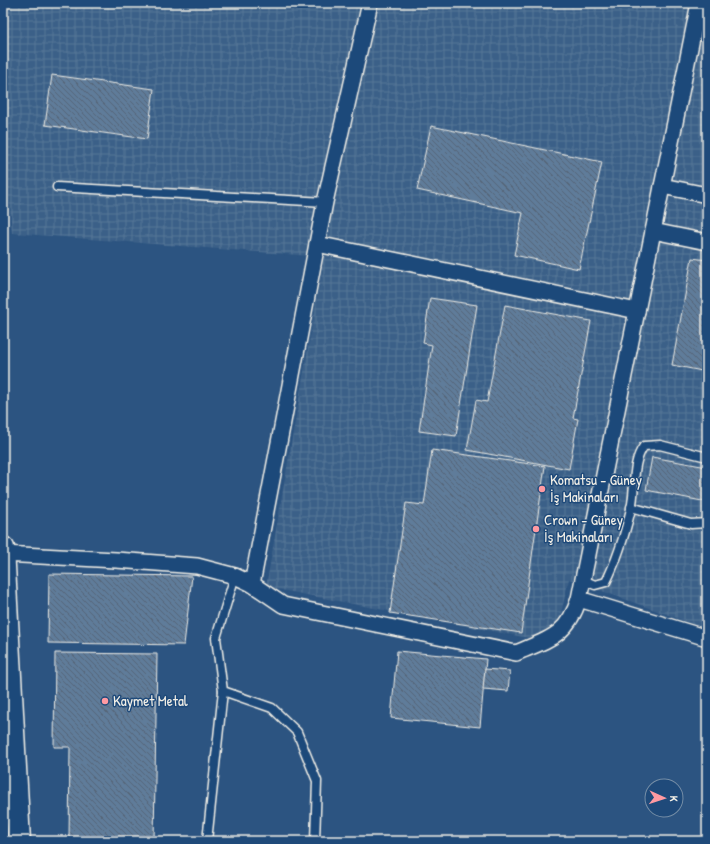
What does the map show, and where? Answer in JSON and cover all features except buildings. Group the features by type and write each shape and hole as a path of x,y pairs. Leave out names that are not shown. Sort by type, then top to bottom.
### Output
{"street":[{"path":"252,584 325,202 370,3"},
{"path":"3,554 108,559 197,566 235,576 252,584 283,605 516,653 541,644 561,632 575,613 579,599 699,3"},
{"path":"662,186 707,195"},
{"path":"653,231 707,242"},
{"path":"317,244 637,311"},
{"path":"3,548 18,841"},
{"path":"579,599 707,638"}],"lane":[{"path":"57,186 325,202"},
{"path":"583,580 595,585 606,582 613,569 631,507 638,454 644,446 660,445 707,457"},
{"path":"631,507 691,524 707,523"},
{"path":"207,841 223,690 216,638 235,576"},
{"path":"223,690 272,708 297,732 317,781 315,841"}],"shaded area":[{"path":"3,3 707,3 707,629 569,579 554,643 266,587 324,257 12,233 3,128"}],"place":[{"name":"Komatsu - Güney İş Makinaları","path":"542,489"},
{"name":"Crown - Güney İş Makinaları","path":"536,529"},
{"name":"Kaymet Metal","path":"105,701"}]}
